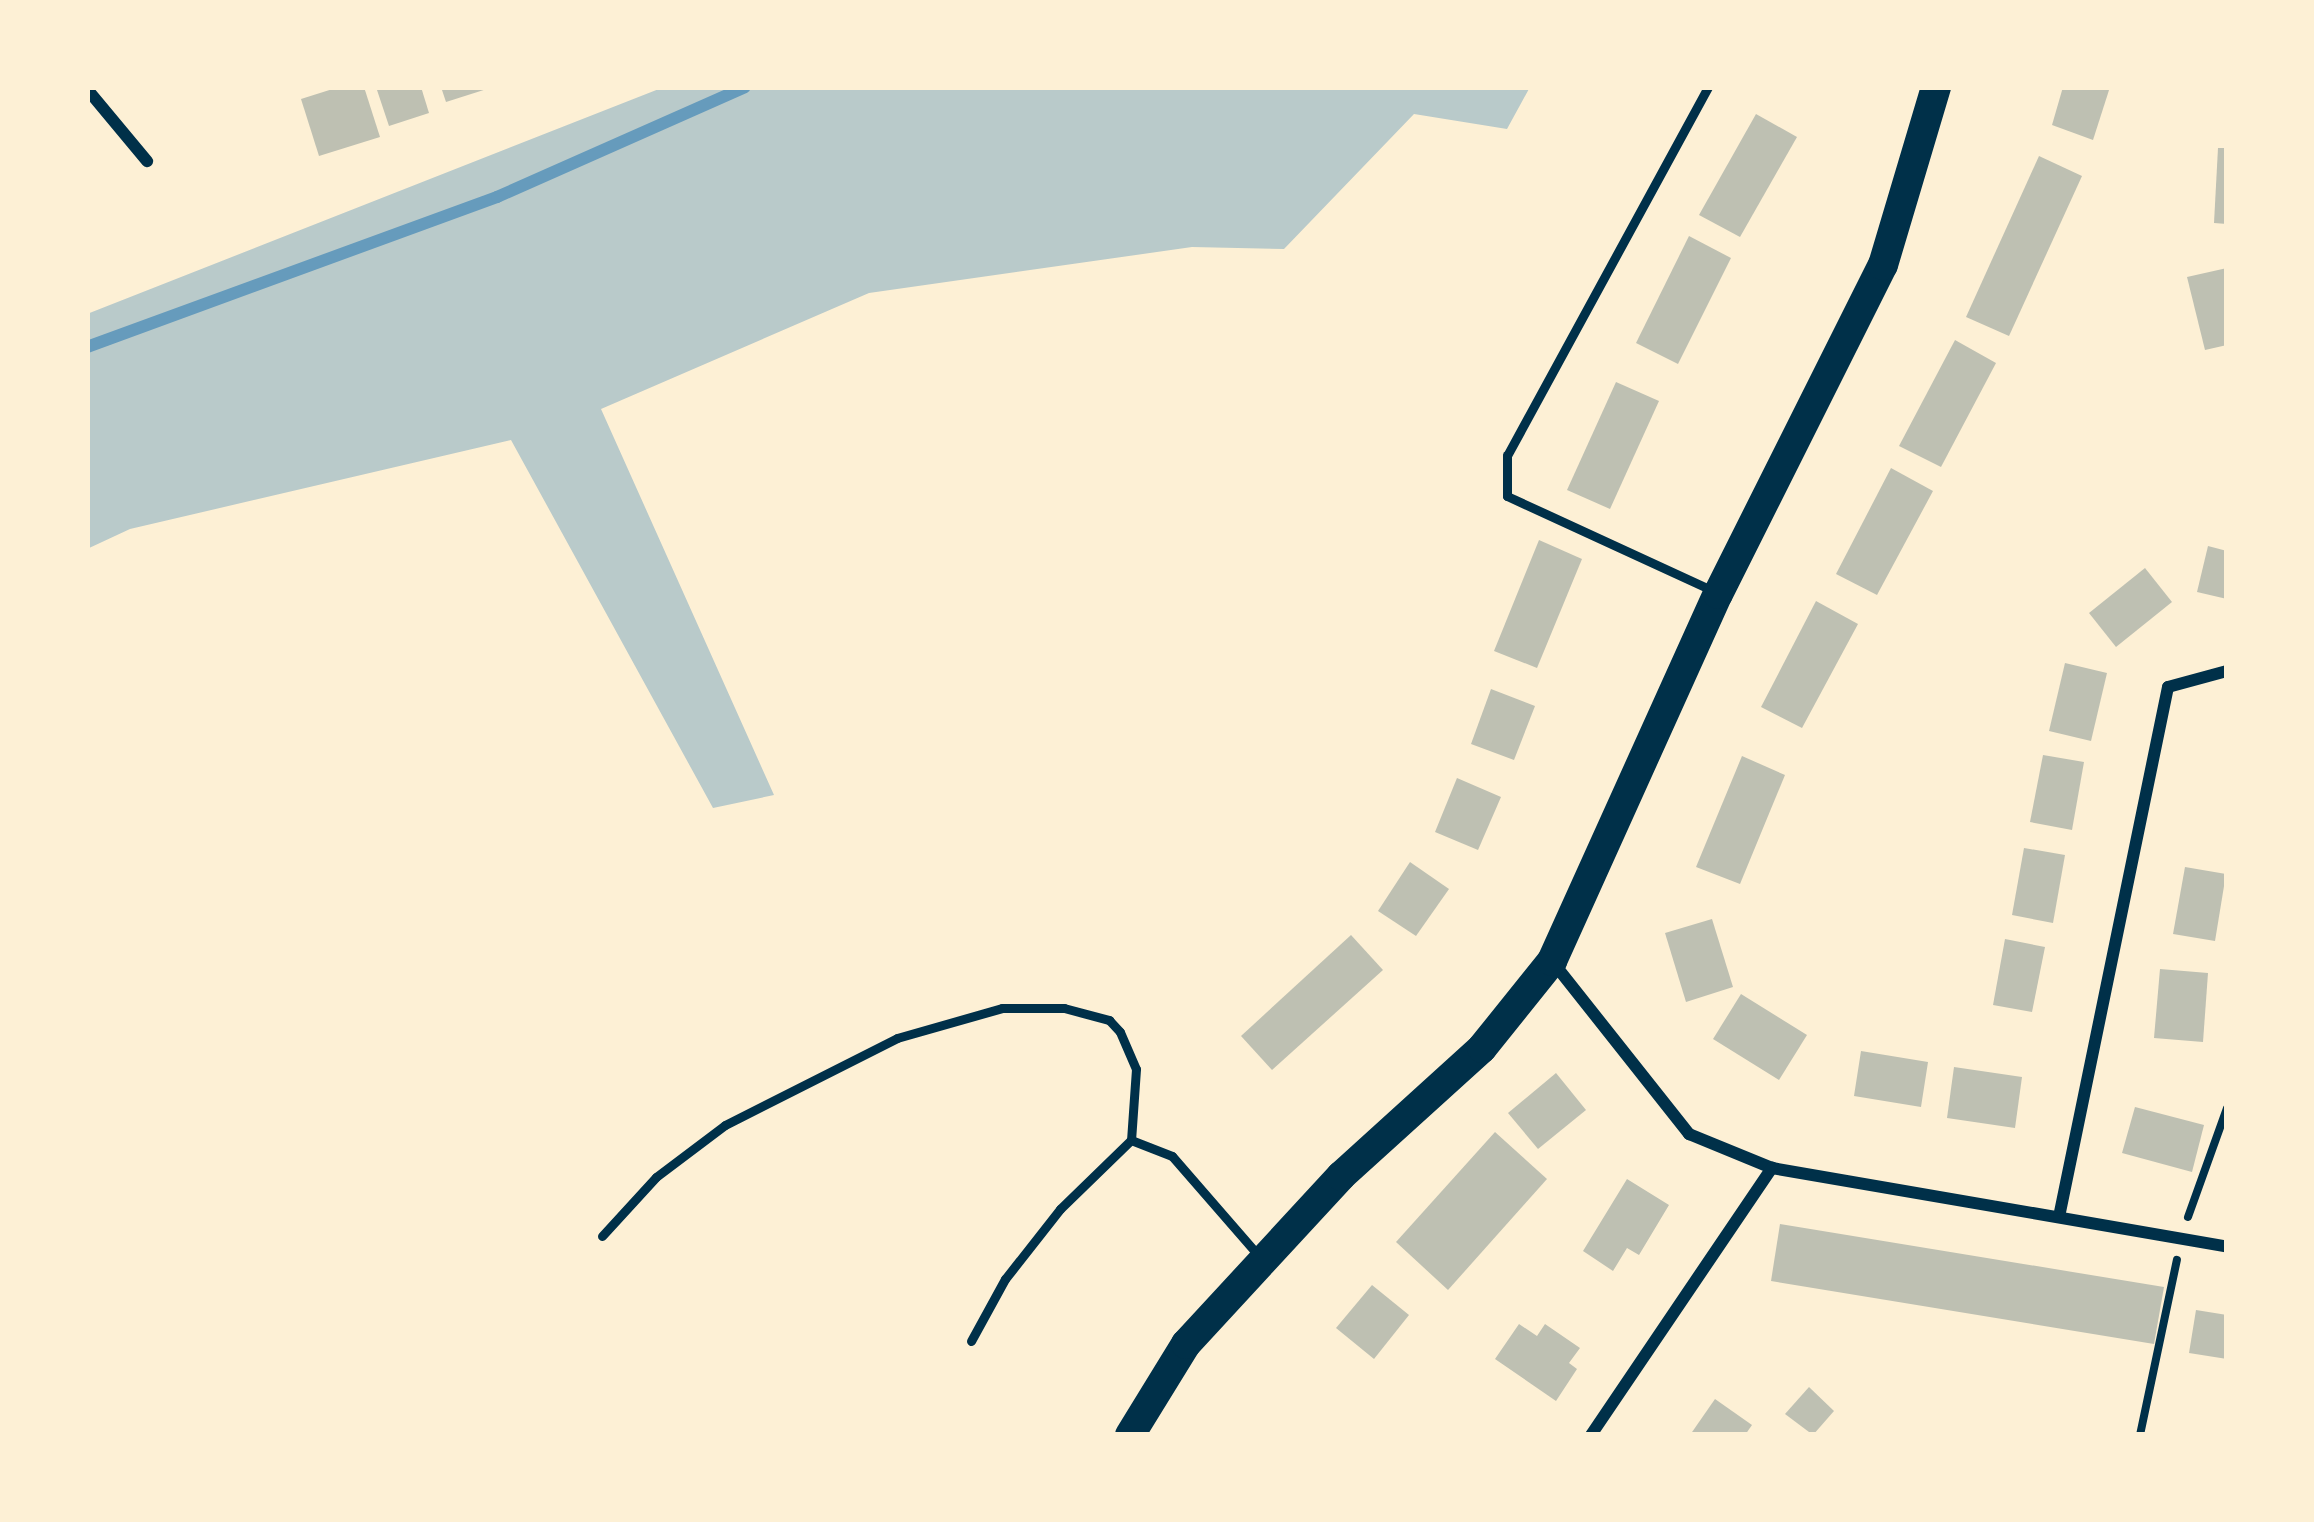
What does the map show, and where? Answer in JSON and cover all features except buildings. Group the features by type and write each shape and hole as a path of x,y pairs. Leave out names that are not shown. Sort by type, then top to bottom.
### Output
{"main road":[{"path":"1130,1435 1186,1344 1262,1259 1482,1048 1552,961 1718,594 1883,265 1936,87"}],"street":[{"path":"88,97 147,161"},
{"path":"2060,1217 2168,687 2227,670"},
{"path":"1552,961 1689,1134 1772,1168 2227,1247"},
{"path":"1591,1435 1772,1168"}],"lane":[{"path":"1708,87 1507,454 1507,496 1718,594"},
{"path":"602,1236 656,1177 725,1125 896,1039 1002,1008 1064,1008 1109,1020 1120,1032 1136,1069 1131,1140 1060,1209 1005,1279 971,1341"},
{"path":"1131,1140 1172,1156 1262,1259"}],"path":[{"path":"2140,1435 2180,1239 2227,1108"}],"shaded area":[{"path":"664,87 1530,87 1507,129 1414,114 1284,249 1192,247 869,293 601,409 774,795 713,808 511,440 130,529 87,549 87,314"}],"waterway":[{"path":"87,347 497,197 745,87"}]}
